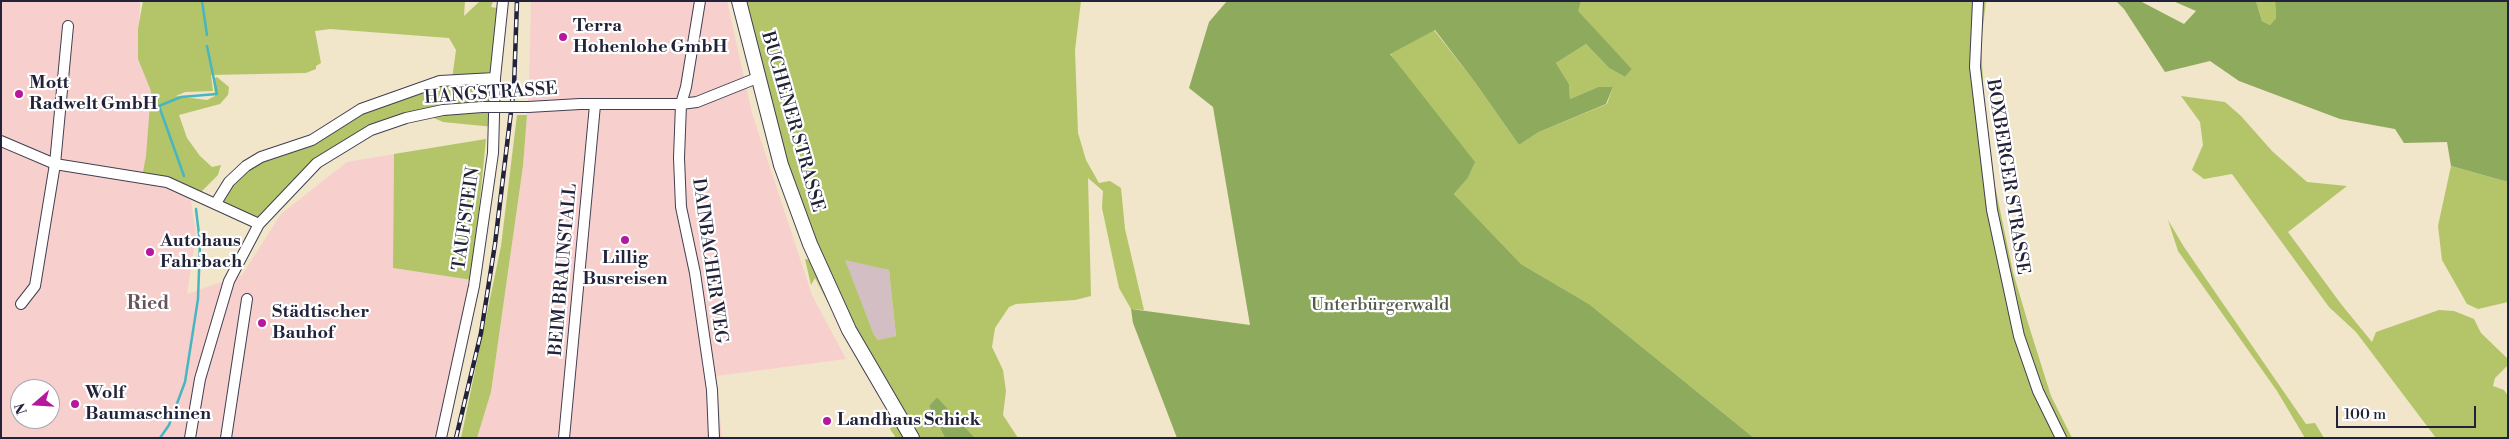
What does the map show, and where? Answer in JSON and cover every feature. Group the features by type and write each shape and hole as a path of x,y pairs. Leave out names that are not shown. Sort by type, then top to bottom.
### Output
{"main road":[{"name":"BUCHENER STRASSE","path":"739,1 781,165 810,244 849,330 912,438"}],"street":[{"name":"TAUFSTEIN","path":"441,438 474,286 493,153 495,78 503,1"},
{"name":"DAINBACHER WEG","path":"700,1 686,86 681,104 679,158 681,207 695,273 712,390 714,438"},
{"name":"BOXBERGER STRASSE","path":"1978,1 1974,67 1992,210 2020,336 2038,391 2061,438"},
{"path":"21,304 35,286 55,164 68,26"},
{"path":"216,202 229,182 246,166 261,157 312,140 361,109 440,81 495,78"},
{"name":"HANGSTRASSE","path":"190,438 200,379 229,281 259,224 317,163 364,134 406,118 443,110 482,107 681,104 697,102 758,78"},
{"name":"BEIM BRAUNSTALL","path":"564,438 595,105"},
{"path":"1,141 55,164 166,182 216,202 259,224"},
{"path":"226,438 247,299"}],"shaded area":[{"path":"1,1 140,1 139,29 189,186 196,235 187,294 242,275 281,214 347,162 394,154 393,268 472,280 437,438 1,438"},
{"path":"531,1 727,1 752,113 812,295 846,359 716,376 722,438 477,438 491,392 523,166 529,88"},
{"path":"844,259 889,270 896,336 878,340 874,335"}],"green space":[{"path":"143,1 465,1 464,16 480,1 493,1 491,7 502,9 494,127 443,122 425,114 338,148 259,224 216,203 238,172 337,124 452,79 456,50 449,38 330,29 315,31 321,63 316,66 316,69 306,73 211,75 213,91 185,92 176,96 207,100 215,96 213,79 217,77 229,87 228,95 220,104 179,115 187,138 200,156 212,167 221,165 218,175 198,195 135,177 143,172 146,156 151,91 138,59 138,29"},
{"path":"739,1 1081,1 1075,50 1078,133 1086,160 1099,183 1110,181 1121,188 1125,229 1144,310 1131,309 1119,288 1102,208 1103,191 1088,178 1091,296 1075,300 1016,304 1009,307 995,328 992,347 1003,370 1006,391 1003,415 1018,438 975,438 937,397 929,406 945,438 896,438 890,429 895,421 863,370 815,278 811,285 805,259 817,261 810,244","holes":["845,260 889,270 896,336 878,340 874,335"]},
{"name":"Unterbürgerwald","path":"1227,1 1581,1 1578,11 1632,69 1625,77 1609,68 1586,44 1556,63 1569,84 1570,99 1598,87 1613,87 1606,104 1539,132 1519,145 1435,30 1390,54 1475,162 1467,179 1454,194 1521,264 1589,304 1754,438 1177,438 1133,323 1131,309 1250,325 1213,107 1189,88 1209,22"},
{"path":"1581,1 1986,1 1981,44 1984,101 1995,186 2013,272 2028,323 2051,396 2072,438 1754,438 1589,304 1521,264 1454,194 1467,179 1390,53 1434,30 1474,81 1519,145 1539,132 1607,104 1613,87 1598,87 1570,99 1569,84 1556,63 1586,44 1609,68 1625,77 1632,69 1577,11"},
{"path":"2116,1 2140,1 2184,24 2196,11 2173,1 2256,1 2262,21 2270,25 2276,18 2275,1 2508,1 2508,182 2451,166 2447,142 2404,143 2395,129 2340,119 2239,81 2210,61 2165,72 2124,9"},
{"path":"2256,1 2275,1 2276,18 2270,25 2262,21"},
{"path":"2181,96 2225,102 2241,116 2272,151 2307,182 2347,186 2288,232 2341,304 2372,342 2376,332 2439,310 2454,311 2474,319 2481,333 2508,359 2508,365 2495,378 2493,386 2504,390 2508,396 2508,438 2436,438 2356,332 2329,307 2232,174 2204,179 2192,170 2203,145 2200,122"},
{"path":"517,115 527,115 523,166 491,392 477,438 461,438 501,246"},
{"path":"486,139 472,280 393,268 394,154"},
{"path":"2451,166 2508,182 2508,302 2478,309 2467,304 2442,260 2438,226"},
{"path":"2168,220 2184,247 2306,424 2315,423 2324,438 2305,438 2277,391 2178,251"},
{"path":"937,397 975,438 945,438 929,406"}],"waterway":[{"path":"202,1 207,35"},
{"path":"184,176 159,106 181,97 217,94 207,46"},
{"path":"160,438 169,425 185,382 198,299 200,243 196,209"}],"railway":[{"path":"456,438 481,333 495,244 514,87 517,1"}],"place":[{"name":"Terra Hohenlohe GmbH","path":"563,37"},
{"name":"Mott Radwelt GmbH","path":"19,94"},
{"name":"Lillig Busreisen","path":"625,240"},
{"name":"Autohaus Fahrbach","path":"150,252"},
{"name":"Städtischer Bauhof","path":"262,323"},
{"name":"Wolf Baumaschinen","path":"75,404"},
{"name":"Landhaus Schick","path":"827,421"}],"district":[{"name":"Ried","path":"148,304"}]}
